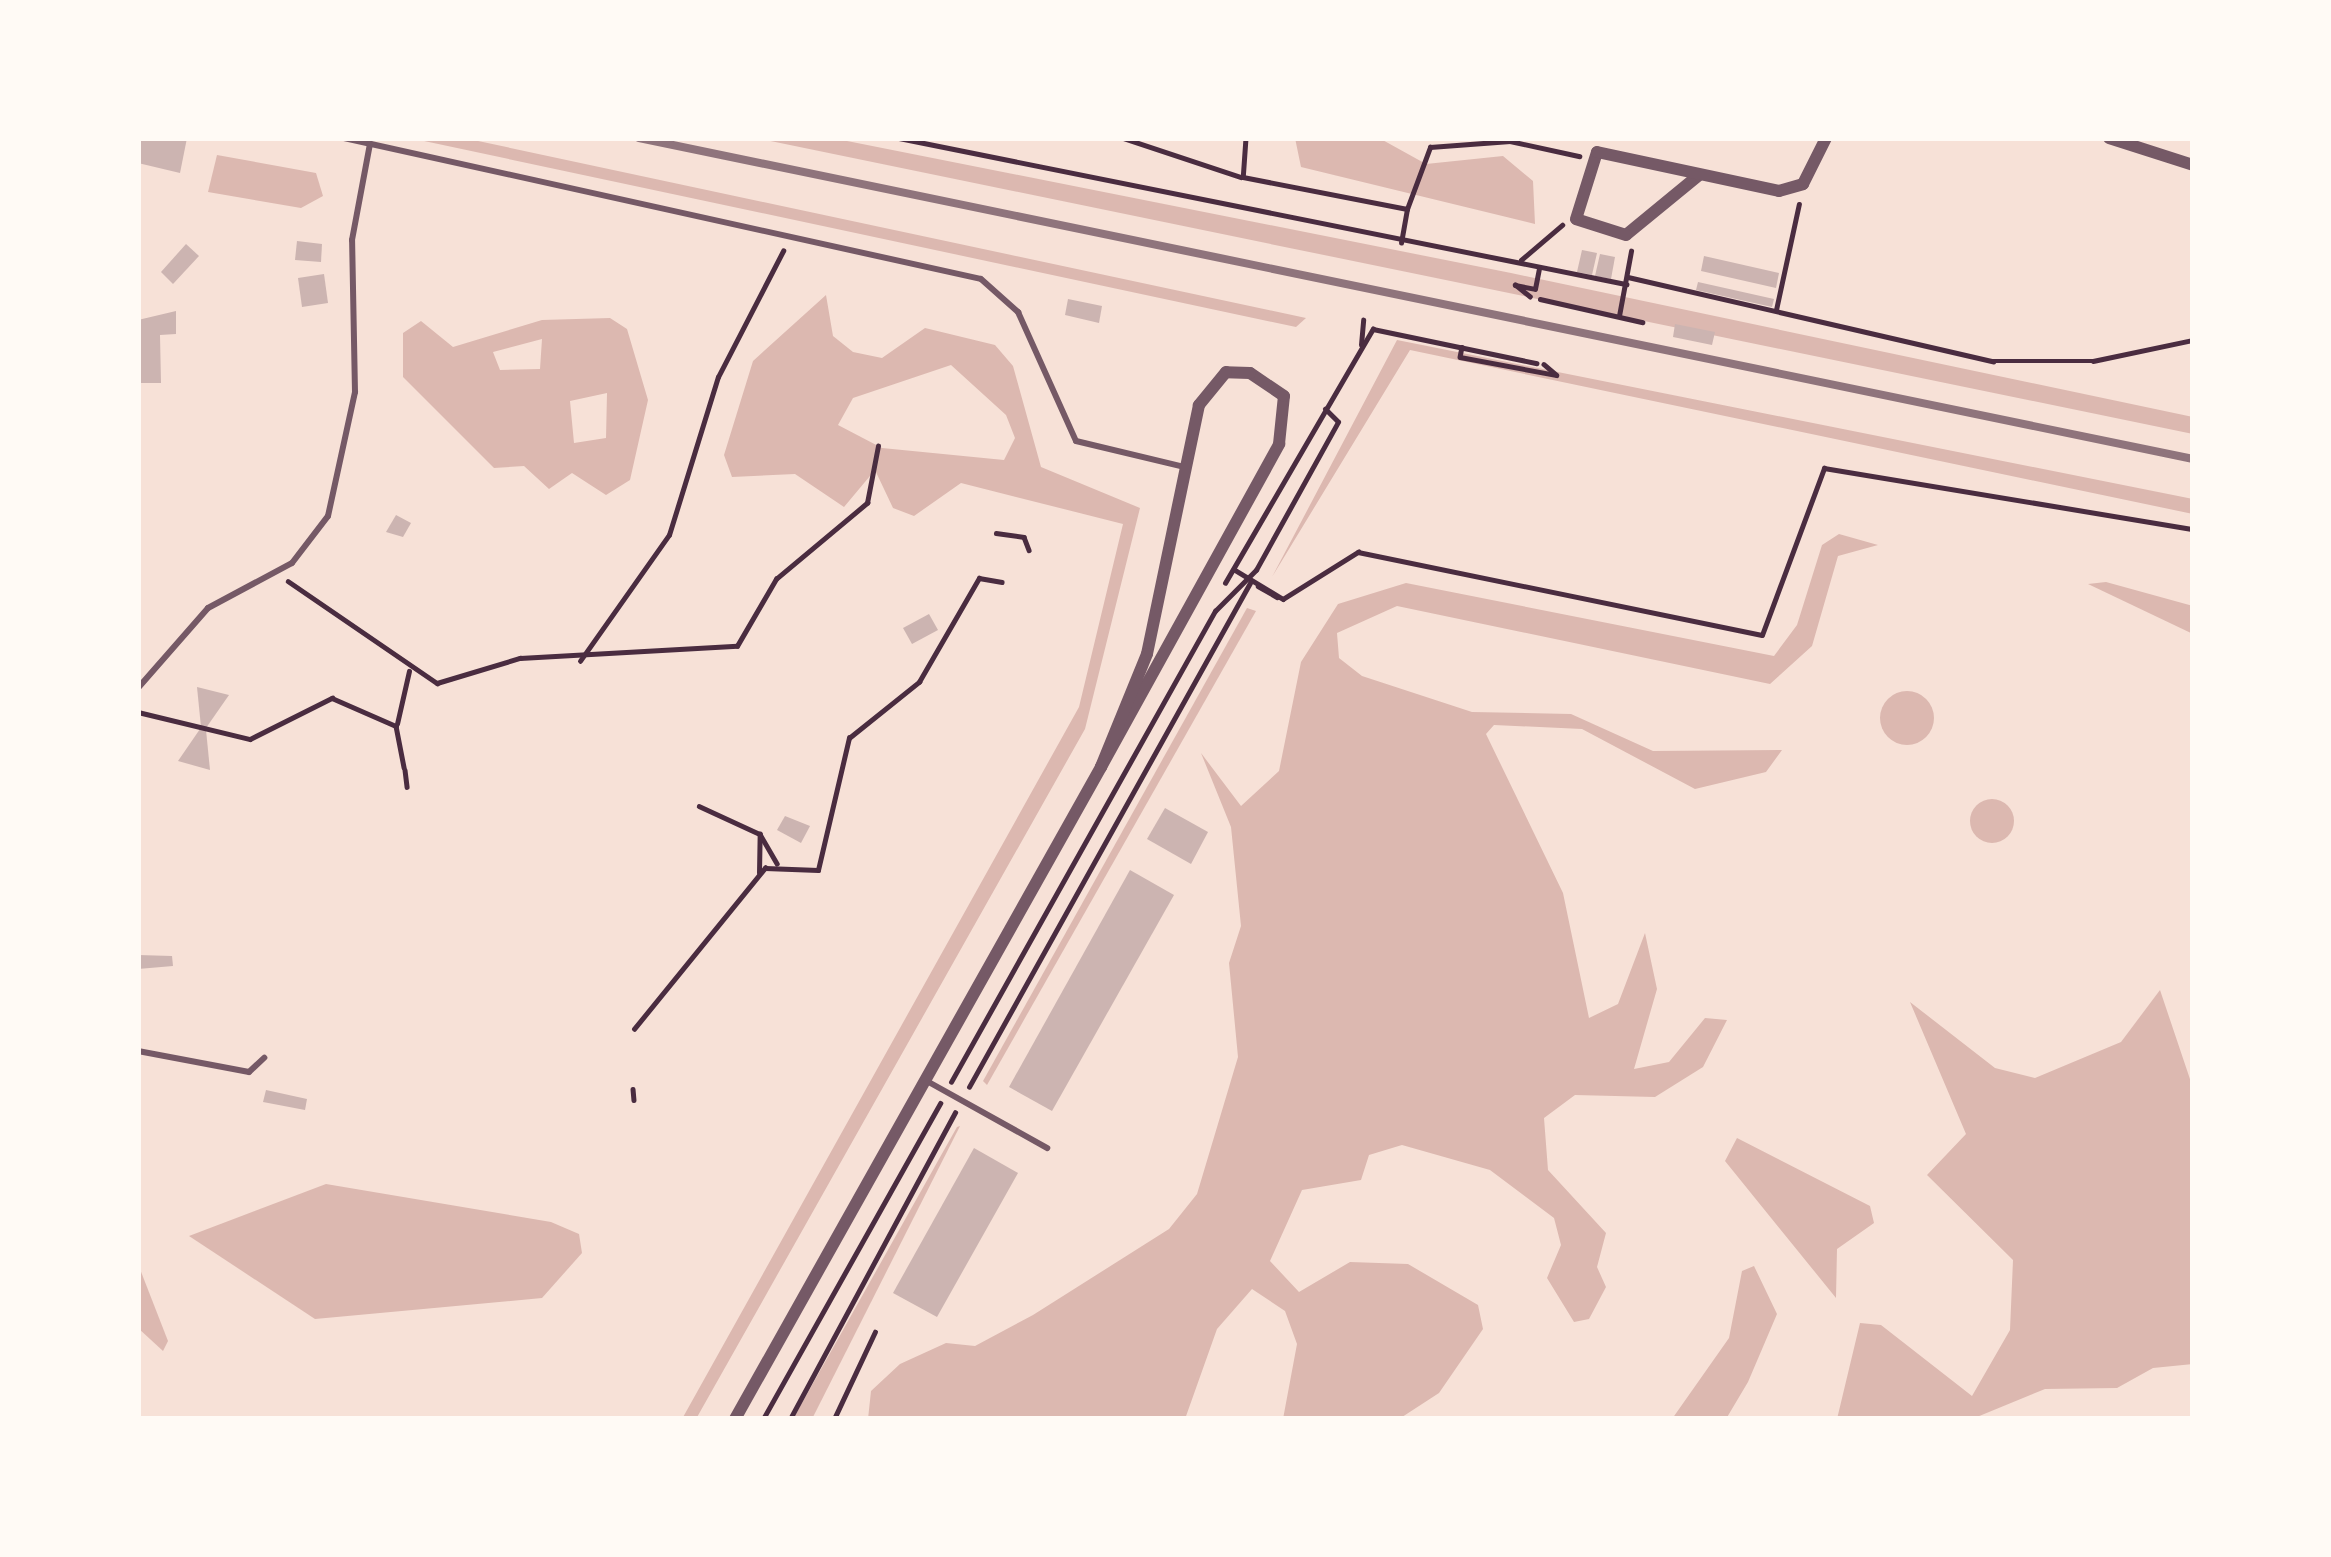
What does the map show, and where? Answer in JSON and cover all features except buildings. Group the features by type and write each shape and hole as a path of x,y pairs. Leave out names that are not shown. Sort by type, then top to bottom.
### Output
{"street":[{"path":"1700,175 1626,235 1586,229 1575,214 1588,159 1604,152 1779,191 1803,184 1826,138"},
{"path":"2109,138 2193,166"},
{"path":"735,1419 1101,767 1279,444 1284,396 1250,373 1215,379 1184,467 1147,654 1101,767"}],"lane":[{"path":"344,138 791,233 981,279 1018,311 1076,440 1184,467"},
{"path":"138,688 224,595 275,574 309,546 341,480 355,392 352,240 370,144"},
{"path":"138,1051 249,1072 264,1058"},
{"path":"926,1080 1047,1148"}],"path":[{"path":"899,138 1401,243 1521,260 1626,286 1776,310 2020,363 2193,340"},
{"path":"1123,138 1243,177 1407,209"},
{"path":"1243,177 1246,138"},
{"path":"1401,243 1424,154 1496,140 1588,159"},
{"path":"1776,310 1803,184"},
{"path":"1521,260 1575,214"},
{"path":"580,661 669,535 718,377 791,233"},
{"path":"1524,296 1515,285 1534,289 1539,268"},
{"path":"1620,313 1626,286"},
{"path":"1541,302 1620,313 1642,322"},
{"path":"1361,345 1363,320"},
{"path":"1303,448 1373,329 1538,362 1556,376 1460,357 1462,347"},
{"path":"790,1419 1338,422 1325,409"},
{"path":"275,574 409,671 462,682 520,658 580,661 737,646 776,579 867,503 878,446"},
{"path":"1235,570 1278,597 1358,552 1762,634 1776,621 1808,488 1836,466 2193,530"},
{"path":"996,533 1024,537 1030,550"},
{"path":"634,1029 759,873 778,866 818,870 849,738 919,682 979,578 1002,582"},
{"path":"763,1419 1215,611 1249,580"},
{"path":"407,787 396,727 409,671"},
{"path":"138,712 250,740 332,698 396,727"},
{"path":"699,806 760,834 778,866"},
{"path":"759,873 760,834"},
{"path":"633,1089 634,1100"},
{"path":"834,1419 875,1332"}],"shaded area":[{"path":"410,138 464,138 1306,318 1296,327"},
{"path":"756,138 832,138 1511,273 2193,417 2193,434"},
{"path":"1295,138 1379,138 1426,164 1503,156 1533,181 1535,224 1301,167"},
{"path":"217,155 316,173 323,196 301,208 208,192"},
{"path":"826,295 833,336 853,352 882,358 925,328 995,345 1013,366 1041,467 1140,508 1085,729 696,1419 682,1419 1079,707 1123,524 961,483 914,516 893,508 875,470 844,507 795,474 732,477 724,455 753,361","holes":["951,365 1006,415 1015,438 1004,460 882,448 838,425 853,398"]},
{"path":"610,318 627,329 648,400 630,480 606,495 572,473 549,489 524,466 494,468 403,377 403,333 421,321 453,347 542,320","holes":["542,339 540,369 500,370 493,352","607,393 606,438 574,443 570,401"]},
{"path":"1397,340 2193,499 2193,514 1410,350 1272,577"},
{"path":"1839,534 1878,545 1838,556 1812,646 1770,684 1397,606 1337,633 1339,658 1362,676 1472,712 1571,714 1653,751 1782,750 1766,772 1695,789 1582,729 1494,725 1486,734 1563,893 1589,1018 1618,1004 1645,933 1657,989 1634,1069 1669,1062 1705,1018 1727,1020 1703,1067 1655,1097 1575,1095 1544,1118 1548,1170 1606,1233 1597,1267 1606,1287 1589,1319 1574,1322 1547,1278 1561,1245 1554,1218 1490,1170 1402,1145 1369,1155 1361,1180 1302,1190 1270,1261 1299,1292 1350,1262 1408,1264 1478,1305 1483,1329 1439,1393 1399,1419 1283,1419 1297,1344 1285,1311 1252,1289 1217,1329 1185,1419 868,1419 871,1391 900,1364 946,1343 975,1346 1033,1315 1169,1229 1197,1194 1238,1057 1229,963 1241,926 1231,827 1201,753 1241,806 1279,771 1301,662 1338,604 1406,583 1774,656 1797,625 1822,545"},
{"path":"2106,582 2193,606 2193,634 2088,584"},
{"path":"1247,608 1256,611 987,1085 983,1081"},
{"path":"1907,691 1926,699 1934,718 1926,737 1907,745 1888,737 1880,718 1888,699"},
{"path":"1992,799 2007,806 2014,821 2007,836 1992,843 1977,836 1970,821 1977,806"},
{"path":"2160,990 2193,1088 2193,1364 2153,1368 2117,1388 2045,1389 1972,1419 1837,1419 1860,1323 1881,1325 1972,1396 2010,1330 2013,1260 1927,1175 1966,1134 1910,1002 1995,1068 2035,1078 2121,1042"},
{"path":"957,1127 812,1419 793,1419"},
{"path":"1737,1138 1870,1206 1874,1223 1837,1249 1836,1298 1725,1161"},
{"path":"326,1184 551,1222 579,1234 582,1253 542,1298 315,1319 189,1236"},
{"path":"138,1264 168,1341 163,1351 138,1328"},
{"path":"1754,1266 1777,1314 1748,1382 1726,1419 1672,1419 1729,1338 1742,1271"}],"railway":[{"path":"639,138 2193,459"}]}
